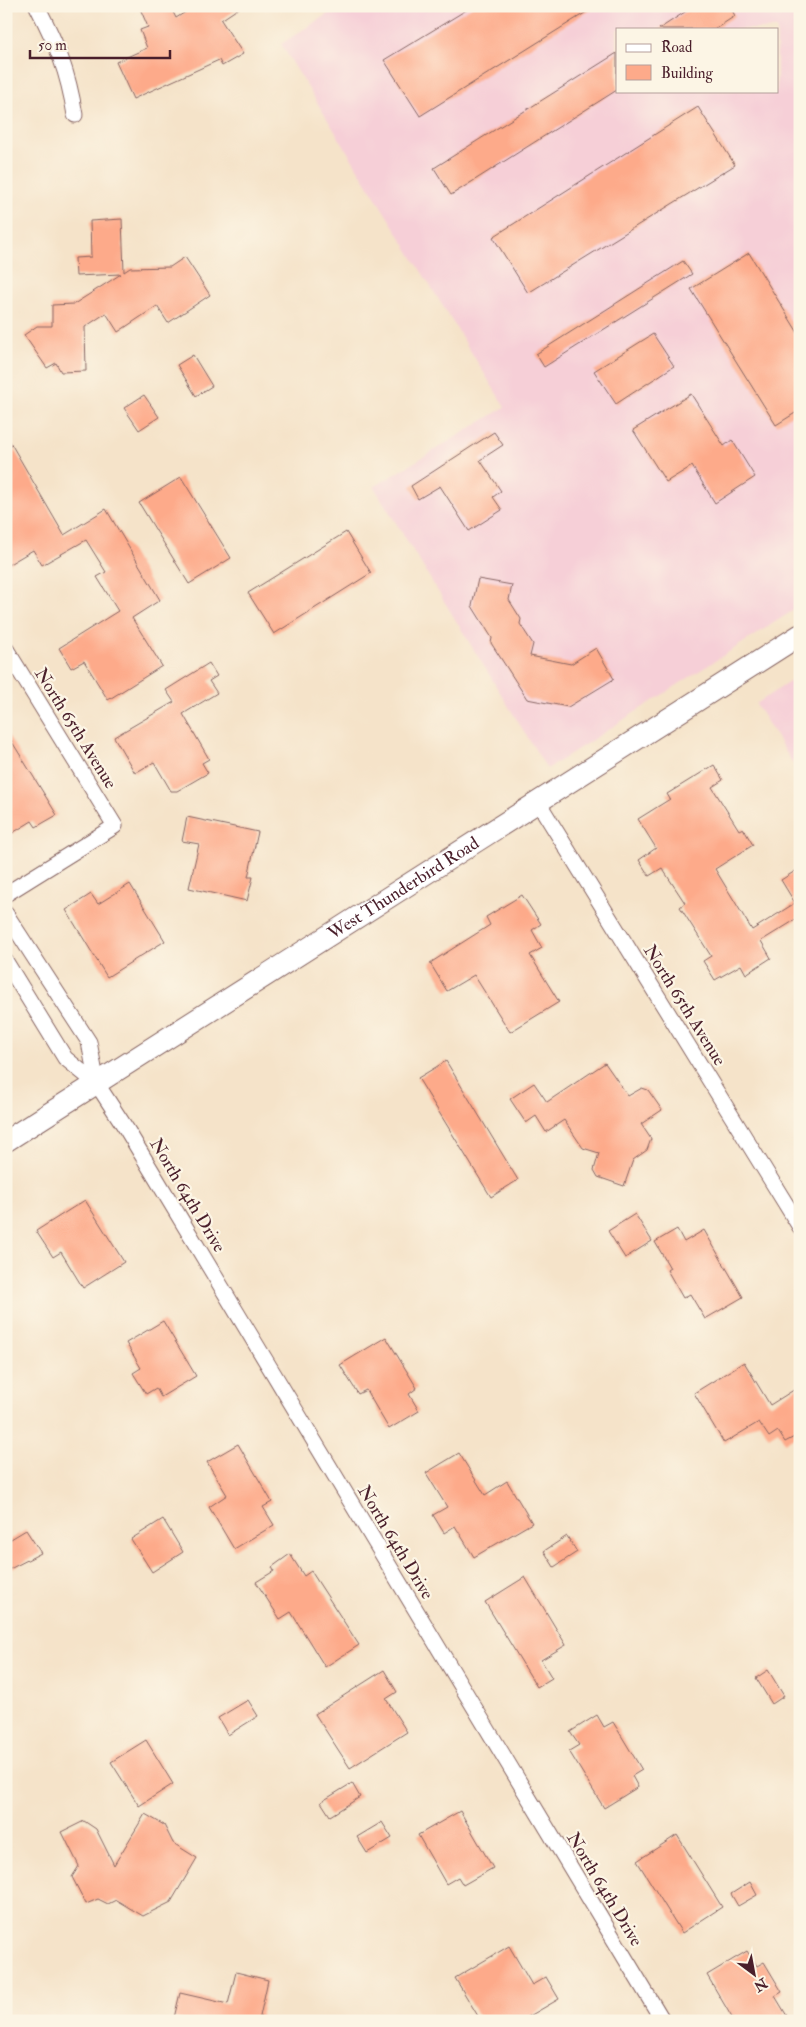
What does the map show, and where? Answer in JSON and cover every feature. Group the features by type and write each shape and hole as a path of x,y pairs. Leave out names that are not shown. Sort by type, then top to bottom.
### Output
{"main road":[{"name":"West Thunderbird Road","path":"6,1142 800,635"}],"street":[{"path":"37,6 58,47 69,78 75,115"},
{"name":"North 65th Avenue","path":"6,649 115,826 6,894"},
{"name":"North 65th Avenue","path":"538,802 800,1227"},
{"name":"North 64th Drive","path":"6,914 89,1042 96,1084"},
{"name":"North 64th Drive","path":"6,962 66,1058 96,1084 127,1130 663,2021"},
{"path":"22,988 44,974"}],"shaded area":[{"path":"340,6 800,6 800,606 547,769 374,487 505,407 281,44"},
{"path":"800,675 800,775 756,704"}],"building":[{"path":"139,6 170,6 176,18 195,6 242,6 221,20 243,54 222,66 219,60 133,99 116,62 147,48 140,30 148,27"},
{"path":"473,6 596,6 420,116 384,60"},
{"path":"694,6 730,6 735,16 717,28 661,28"},
{"path":"616,54 616,91 451,195 434,168"},
{"path":"698,107 735,165 528,293 493,237"},
{"path":"122,219 124,272 130,268 170,267 185,257 210,295 168,323 157,306 118,332 106,313 85,327 86,371 61,372 56,363 47,368 24,335 37,326 52,326 52,305 74,304 121,274 76,276 75,258 91,257 90,221"},
{"path":"749,253 800,336 800,410 776,425 691,289"},
{"path":"683,261 692,274 544,367 536,354"},
{"path":"653,334 674,366 616,404 594,371"},
{"path":"193,355 212,386 196,396 177,365"},
{"path":"691,394 724,446 732,440 755,477 715,503 692,466 666,482 633,430"},
{"path":"144,395 159,417 139,430 124,408"},
{"path":"494,432 503,445 480,460 501,491 493,497 502,510 469,531 440,486 418,499 411,486"},
{"path":"6,435 64,535 106,509 160,600 132,618 162,666 108,700 84,661 71,668 59,648 118,611 97,577 106,572 86,540 42,565 33,550 6,566"},
{"path":"181,477 231,558 189,584 139,503"},
{"path":"346,532 371,573 274,634 248,593"},
{"path":"478,579 512,585 509,600 521,619 520,624 533,644 530,656 571,664 596,648 614,679 568,707 527,699 491,643 492,638 472,606"},
{"path":"209,663 217,676 209,681 217,693 183,714 209,759 202,763 208,773 177,791 171,791 154,762 135,773 114,737 174,702 166,690"},
{"path":"6,732 57,815 36,827 32,821 6,837"},
{"path":"714,765 723,780 712,787 739,830 743,828 753,845 715,869 752,930 795,903 781,880 800,868 800,917 761,941 771,958 746,974 741,965 715,980 703,961 711,956 680,907 685,903 662,868 649,876 639,860 656,848 638,819 670,799 667,794"},
{"path":"187,817 258,832 248,877 253,877 247,901 189,888 199,844 182,841"},
{"path":"130,884 165,941 107,977 66,910 91,894 98,904"},
{"path":"522,895 541,924 532,930 542,948 530,955 559,1002 510,1032 474,975 447,991 430,963 490,925 486,917"},
{"path":"446,1061 518,1180 491,1197 418,1078"},
{"path":"605,1063 628,1096 642,1088 648,1090 662,1110 641,1124 651,1139 647,1150 633,1160 624,1186 598,1177 594,1170 599,1153 583,1148 564,1120 546,1132 536,1116 526,1123 510,1099 534,1083 547,1102"},
{"path":"85,1200 124,1262 83,1288 61,1252 53,1257 36,1231"},
{"path":"635,1214 652,1241 625,1258 608,1231"},
{"path":"677,1229 684,1242 704,1230 743,1297 705,1319 690,1294 683,1298 667,1270 670,1268 655,1242"},
{"path":"163,1321 196,1376 161,1397 156,1388 146,1394 133,1373 141,1368 126,1343"},
{"path":"386,1337 417,1388 409,1394 419,1411 389,1429 366,1390 358,1394 340,1365"},
{"path":"744,1362 770,1405 800,1386 800,1434 785,1442 778,1431 769,1437 759,1422 724,1443 694,1393"},
{"path":"238,1444 272,1502 263,1507 274,1525 234,1549 209,1507 227,1495 207,1462"},
{"path":"459,1453 485,1495 507,1481 532,1523 474,1557 455,1526 444,1533 433,1515 447,1507 426,1473"},
{"path":"163,1519 183,1552 152,1572 131,1539"},
{"path":"26,1530 41,1553 6,1571 6,1542"},
{"path":"567,1536 577,1552 554,1567 544,1551"},
{"path":"290,1554 304,1576 311,1571 359,1645 325,1667 291,1612 280,1619 256,1582 274,1571 272,1567"},
{"path":"525,1577 566,1645 541,1660 552,1678 537,1687 485,1602"},
{"path":"384,1670 397,1692 386,1699 407,1732 350,1768 315,1714"},
{"path":"768,1670 784,1696 772,1704 756,1678"},
{"path":"248,1700 258,1716 228,1735 218,1718"},
{"path":"597,1715 604,1727 613,1722 642,1770 632,1776 638,1787 604,1808 569,1751 579,1745 570,1732"},
{"path":"146,1740 173,1784 139,1806 111,1762"},
{"path":"352,1783 360,1797 330,1816 321,1802"},
{"path":"460,1811 493,1868 463,1885 458,1877 446,1884 418,1835"},
{"path":"145,1814 164,1825 173,1843 197,1858 171,1902 143,1916 116,1900 108,1904 98,1899 86,1904 72,1877 79,1866 62,1832 84,1821 96,1829 114,1865"},
{"path":"382,1822 392,1838 367,1853 357,1837"},
{"path":"677,1835 722,1907 682,1933 637,1861"},
{"path":"750,1882 757,1895 738,1906 731,1894"},
{"path":"509,1946 532,1985 546,1977 559,1999 521,2021 481,2021 455,1978"},
{"path":"747,1951 757,1966 764,1962 782,1992 775,1996 790,2021 734,2021 707,1975"},
{"path":"236,1972 268,1980 259,2021 186,2021 174,2018 180,1993 228,2004"}]}
